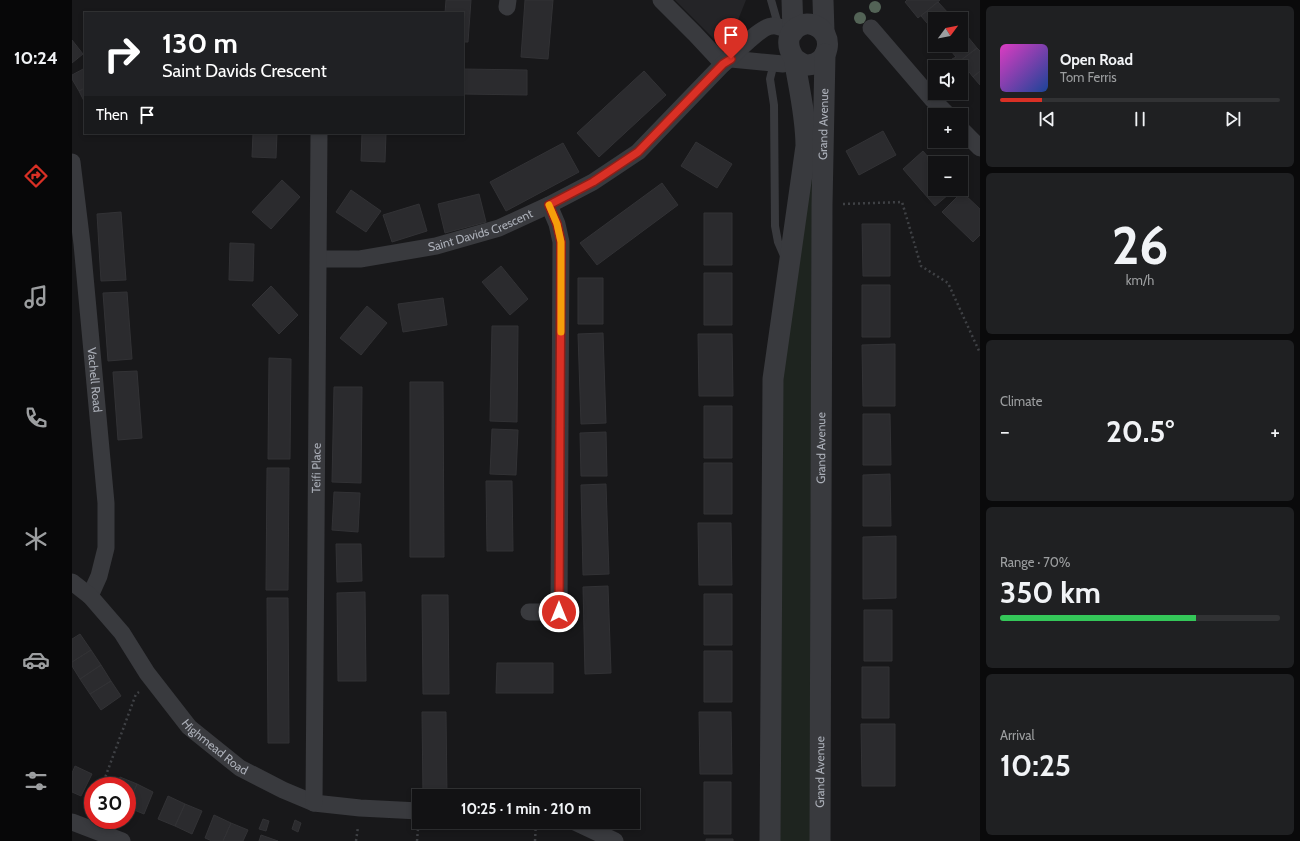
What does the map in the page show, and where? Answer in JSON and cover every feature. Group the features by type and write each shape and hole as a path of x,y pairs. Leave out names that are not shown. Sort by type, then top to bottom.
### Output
{"street":[{"path":"661,0 695,34 727,62 784,48 798,27 804,24 811,24 824,32"},
{"name":"Grand Avenue","path":"770,841 773,379 806,146 806,129 803,108 784,48 792,0"},
{"name":"Grand Avenue","path":"820,841 822,205 825,54 828,47 827,38 824,32 823,0"},
{"name":"Saint Davids Crescent","path":"318,259 360,259 436,246 499,228 549,205 593,182 638,152 740,48 766,27 771,25 784,48"},
{"path":"871,28 941,108"},
{"path":"784,48 800,63 808,65 815,63 825,54"},
{"name":"Teifi Place","path":"314,803 320,134"},
{"path":"968,136 980,148"},
{"name":"Vachell Road","path":"72,162 106,503 106,548 99,576 90,596"},
{"path":"529,612 559,612 561,242 557,224 549,205"},
{"name":"Highmead Road","path":"72,582 90,596 122,633 153,682 189,727 240,768 283,790 314,803 360,808 412,811"},
{"path":"72,822 122,841"},
{"path":"590,829 615,841"}],"lane":[{"name":"Grand Avenue","path":"771,0 784,48 770,79 774,105 775,226 778,242 789,268"}],"path":[{"path":"822,205 902,202 921,266 948,283 980,353"},
{"path":"105,777 136,694 153,682"},
{"path":"535,841 536,829"}],"shaded area":[{"path":"675,0 746,0 736,25 733,28 738,33 723,48"},
{"path":"812,167 810,841 780,841 783,366"}],"building":[{"path":"446,0 471,0 468,42 464,42 464,12 445,12"},
{"path":"525,0 553,0 548,59 521,57"},
{"path":"907,0 940,0 918,18 905,2"},
{"path":"938,2 947,12 928,12 928,24 921,16"},
{"path":"968,37 977,48 961,60 952,59 956,57 952,52 968,52"},
{"path":"72,40 83,54 72,63"},
{"path":"977,48 980,51 980,71 973,77 968,71 968,60 961,60"},
{"path":"84,69 84,88 79,91 72,79 72,75"},
{"path":"464,69 527,70 527,95 464,94"},
{"path":"644,71 666,95 599,157 577,133"},
{"path":"980,71 980,85 973,77"},
{"path":"84,88 84,101 79,91"},
{"path":"883,131 896,155 859,175 846,151"},
{"path":"253,134 277,134 276,158 252,157"},
{"path":"362,134 386,134 385,162 361,161"},
{"path":"696,142 732,164 717,188 681,166"},
{"path":"563,143 579,172 506,211 490,182"},
{"path":"923,151 928,157 928,196 947,196 935,206 903,169"},
{"path":"282,180 300,197 271,229 252,212"},
{"path":"662,183 678,205 597,265 580,243"},
{"path":"351,190 381,211 366,232 336,212"},
{"path":"479,194 486,222 445,233 438,204"},
{"path":"958,196 966,196 980,209 980,235 973,242 942,212"},
{"path":"419,204 427,231 392,242 383,215"},
{"path":"121,212 126,280 101,281 97,214"},
{"path":"704,213 732,213 732,265 704,265"},
{"path":"862,224 890,224 890,276 863,276"},
{"path":"230,243 254,244 253,281 229,280"},
{"path":"501,266 528,299 510,315 482,282"},
{"path":"704,273 732,273 732,325 704,325"},
{"path":"578,278 603,278 603,324 578,324"},
{"path":"862,285 890,285 890,337 862,337"},
{"path":"271,286 298,315 279,334 252,305"},
{"path":"127,292 132,359 108,361 103,293"},
{"path":"443,298 447,325 403,332 398,304"},
{"path":"367,306 387,323 361,355 340,338"},
{"path":"492,326 518,326 517,422 490,421"},
{"path":"603,333 606,423 581,424 578,334"},
{"path":"698,334 732,334 733,396 699,396"},
{"path":"895,344 895,406 863,406 862,345"},
{"path":"269,358 291,359 290,459 268,459"},
{"path":"137,371 142,438 118,440 113,372"},
{"path":"410,382 443,382 444,557 410,557"},
{"path":"334,387 362,387 361,483 332,482"},
{"path":"704,406 732,406 732,458 704,458"},
{"path":"863,414 890,414 891,465 863,465"},
{"path":"492,429 518,430 516,475 490,474"},
{"path":"606,432 607,476 581,476 580,433"},
{"path":"704,463 732,463 732,514 704,514"},
{"path":"267,468 289,468 288,590 266,590"},
{"path":"890,474 891,526 863,526 863,475"},
{"path":"486,481 512,481 513,551 487,551"},
{"path":"606,484 609,574 583,575 581,485"},
{"path":"334,492 360,493 358,532 332,530"},
{"path":"698,523 731,523 732,585 699,585"},
{"path":"896,536 896,598 863,599 863,537"},
{"path":"336,544 361,544 362,581 337,582"},
{"path":"608,586 611,673 585,674 583,587"},
{"path":"365,592 366,681 338,681 337,593"},
{"path":"704,594 732,594 732,645 704,645"},
{"path":"422,595 448,595 449,694 423,694"},
{"path":"267,598 288,598 289,743 268,743"},
{"path":"864,610 892,610 892,661 864,661"},
{"path":"80,634 91,650 72,662 72,639"},
{"path":"91,650 101,665 80,679 72,666 72,662"},
{"path":"704,651 732,651 732,702 704,702"},
{"path":"497,663 553,663 553,693 496,693"},
{"path":"101,665 111,681 90,694 80,679"},
{"path":"862,667 889,667 889,718 862,718"},
{"path":"111,681 121,696 101,710 90,694"},
{"path":"422,712 446,712 447,789 423,789"},
{"path":"699,712 731,712 732,774 700,774"},
{"path":"861,724 895,724 895,786 862,786"},
{"path":"75,766 92,774 90,777 84,777 84,790 81,796 72,792 72,773"},
{"path":"704,782 731,782 731,834 704,834"},
{"path":"137,784 153,792 144,814 136,811"},
{"path":"168,796 185,804 175,826 158,819"},
{"path":"185,804 202,811 192,834 175,826"},
{"path":"214,815 231,823 223,841 212,841 205,838"},
{"path":"263,819 269,821 266,831 259,829"},
{"path":"295,820 301,823 298,832 292,829"},
{"path":"231,823 248,830 243,841 223,841"},
{"path":"261,835 278,841 259,841"},
{"path":"706,839 733,839 733,841 706,841"}],"slow traffic":[{"path":"549,205 557,224 561,242 561,332"}],"route":[{"path":"559,612 561,242 557,224 549,205 593,182 638,152 723,64 731,59"}]}
